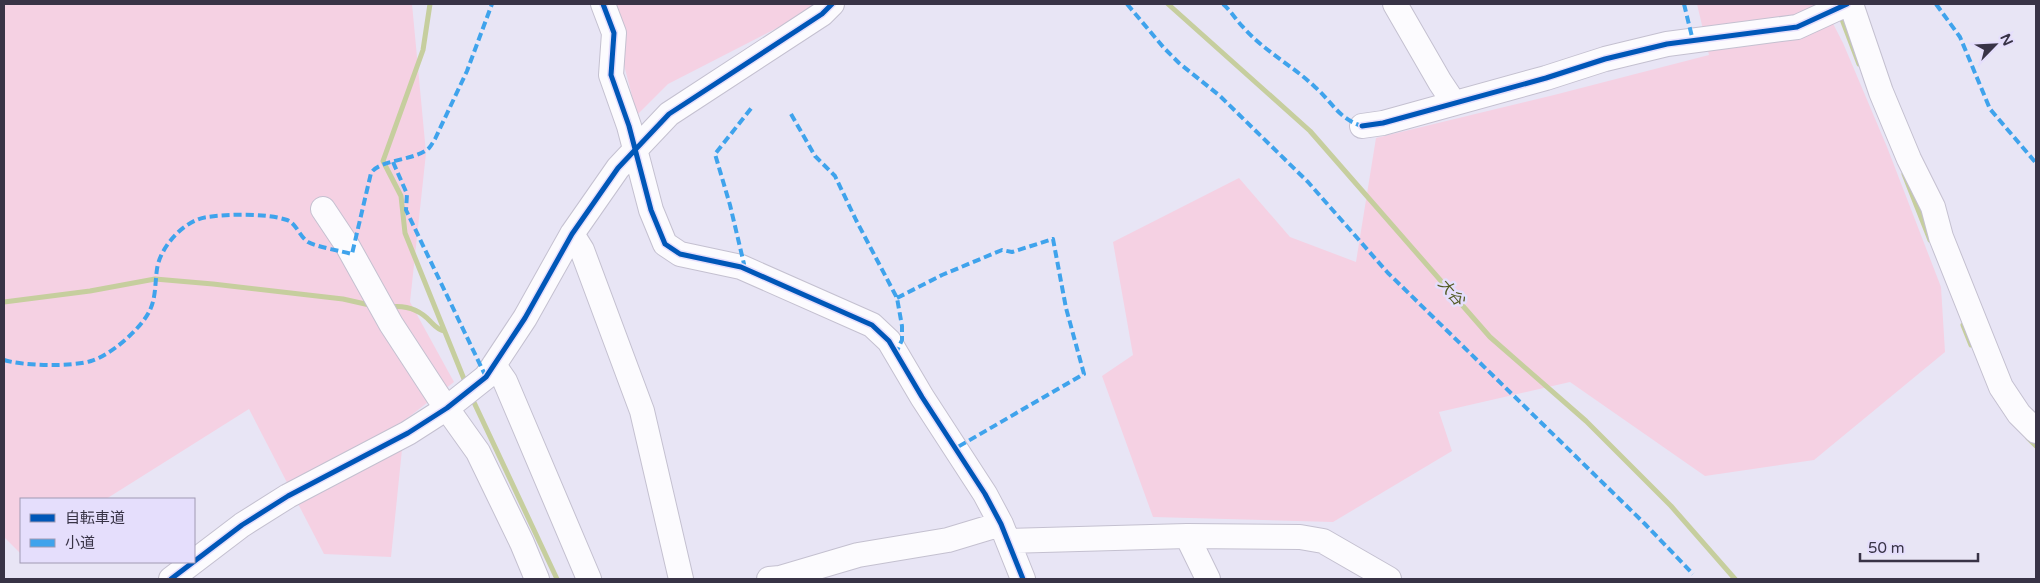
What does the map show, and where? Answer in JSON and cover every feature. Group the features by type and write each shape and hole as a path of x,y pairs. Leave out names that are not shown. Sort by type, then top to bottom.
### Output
{"street":[{"path":"603,4 614,33 611,75 629,126 650,210 665,244 680,254 741,267 872,325 889,341 922,397 966,463 1005,533 1023,579"},
{"path":"195,561 242,525 288,496 408,433 447,408 486,377 525,318 572,234 618,168 634,150 669,114 822,14 832,4"},
{"path":"1395,4 1454,103"},
{"path":"1362,126 1383,123 1546,78 1605,59 1667,44 1797,27 1849,4 1881,92 1909,159 1933,208 1941,237 2001,387 2019,414 2036,431"},
{"path":"323,209 347,245 391,324 478,452 522,543 537,579"},
{"path":"572,234 582,250 642,411 681,579"},
{"path":"494,365 505,381 589,579"},
{"path":"769,579 780,578 858,556 948,540 1005,533 1300,536 1323,541 1389,579"},
{"path":"1187,536 1208,579"},
{"path":"172,579 193,563"}],"shaded area":[{"path":"4,4 412,4 426,153 410,302 454,382 405,420 391,557 324,554 249,409 108,498 20,498 20,553 4,537"},
{"path":"616,4 816,4 810,11 668,84 637,115 624,65 625,30"},
{"path":"1697,4 1823,4 1843,43 1887,147 1941,287 1945,352 1814,460 1705,476 1570,382 1439,412 1452,451 1333,522 1153,517 1102,376 1133,355 1113,242 1239,178 1290,237 1356,262 1376,138 1709,55"}],"waterway":[{"path":"430,4 423,50 383,161 401,196 405,233 466,384"},
{"name":"大谷","path":"1168,4 1310,131 1490,337 1586,421 1671,506 1735,579"},
{"path":"1840,14 1859,64"},
{"path":"1904,174 1930,240"},
{"path":"4,302 90,291 155,279 343,299 374,306"},
{"path":"390,307 402,307 417,311 436,327 444,331"},
{"path":"1963,325 1971,345"},
{"path":"471,396 557,579"},
{"path":"2028,438 2036,446"}],"marked path":[{"path":"4,360 35,365 82,363 99,358 116,347 133,333 150,310 159,261 168,244 182,229 198,219 258,215 287,220 308,242 352,254 371,173 382,165 415,155 429,148 467,71 492,4"},
{"path":"1127,4 1164,48 1179,63 1220,96 1308,182 1388,273 1645,524 1693,574"},
{"path":"1223,4 1260,44 1306,79 1342,115 1362,126"},
{"path":"1684,4 1693,41"},
{"path":"1936,4 1960,37 1990,109 2036,163"},
{"path":"741,267 744,264 730,205 715,154 753,106"},
{"path":"791,114 815,156 835,176 897,298 902,326 902,340 896,353"},
{"path":"393,162 407,194 406,210 486,377"},
{"path":"897,298 942,275 1002,250 1012,252 1053,239 1066,308 1084,374 956,448"}],"cycle path":[{"path":"603,4 614,33 611,75 629,126 651,210 665,244 680,254 741,267 872,325 889,341 922,397 985,494 1001,524 1023,579"},
{"path":"195,561 242,525 288,496 408,433 447,408 486,377 525,318 572,234 618,168 669,114 822,14 832,4"},
{"path":"1362,126 1383,123 1546,78 1605,59 1667,44 1797,27 1847,4"},
{"path":"171,579 192,563"}]}
